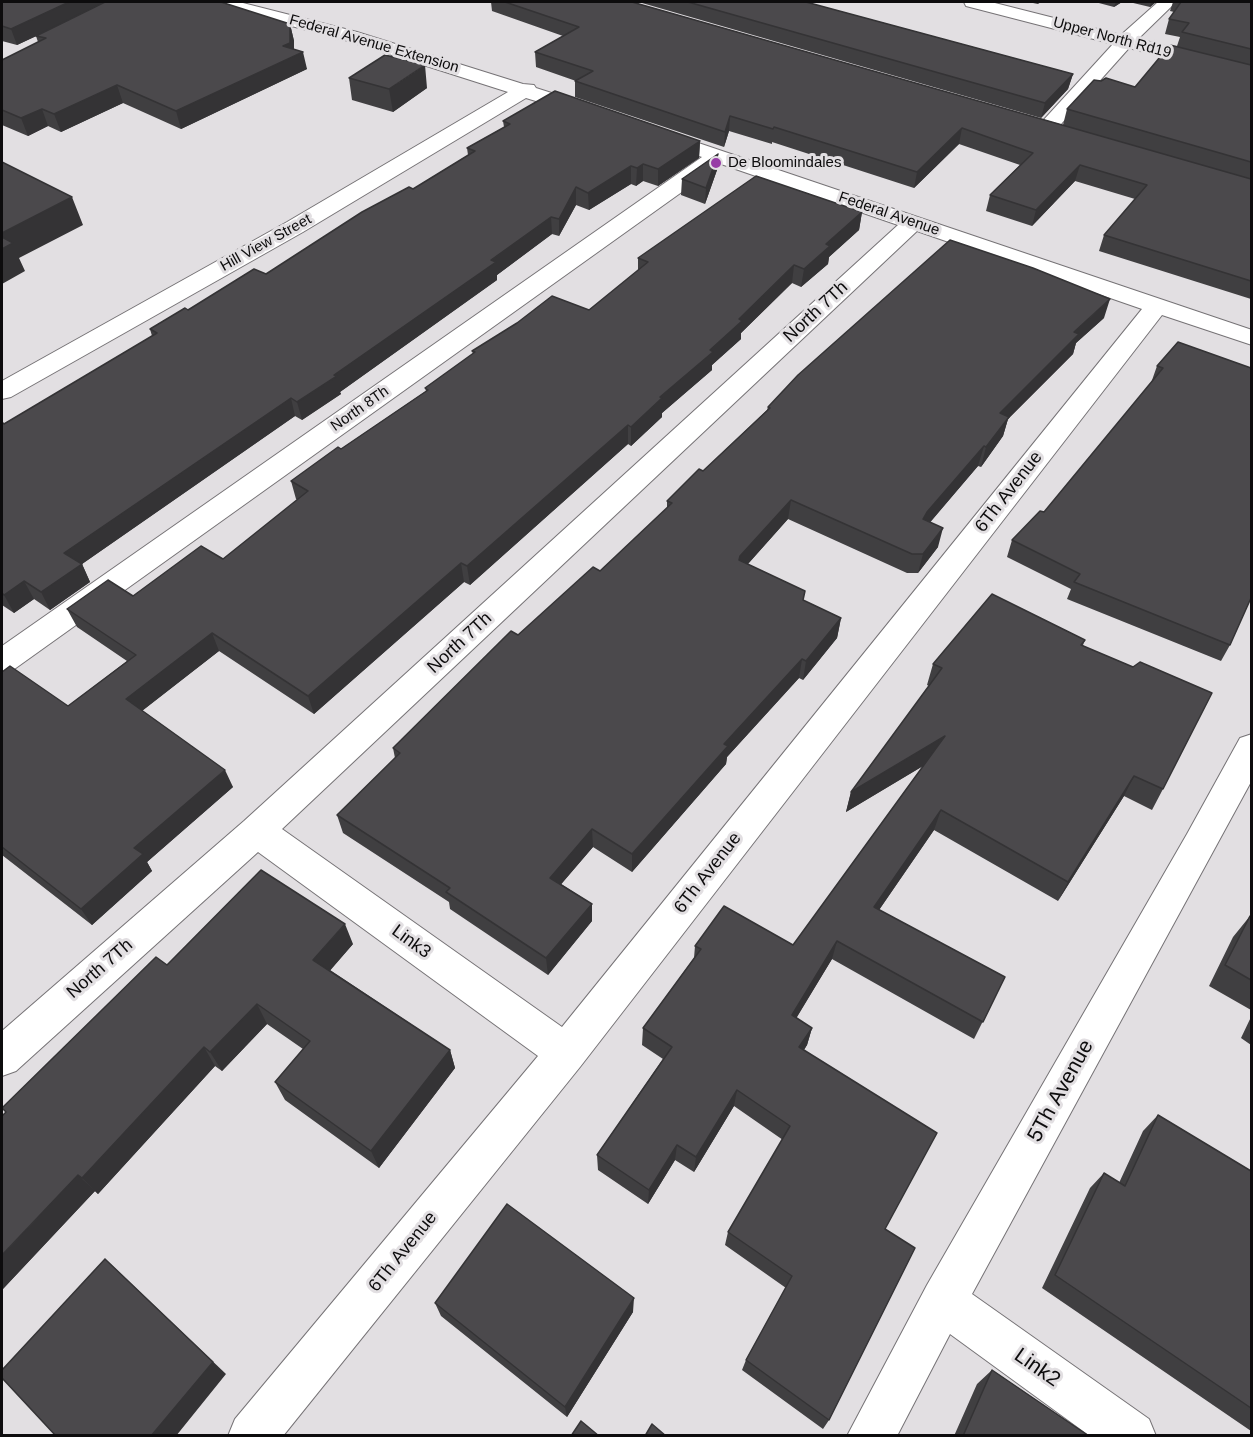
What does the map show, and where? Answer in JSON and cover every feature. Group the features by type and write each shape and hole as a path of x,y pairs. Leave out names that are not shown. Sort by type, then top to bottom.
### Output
{"street":[{"name":"Federal Avenue Extension","path":"220,2 351,36 527,89"},
{"name":"Upper North Rd19","path":"972,2 1251,74"},
{"path":"1023,123 1055,132 1125,42 1168,2"},
{"path":"527,89 606,117"},
{"name":"Hill View Street","path":"2,391 295,227 527,89"},
{"name":"Federal Avenue","path":"639,129 1251,338"},
{"name":"North 8Th","path":"2,662 718,156"},
{"name":"North 7Th","path":"2,1057 257,831 913,222"},
{"name":"6Th Avenue","path":"252,1436 566,1053 1157,306"},
{"name":"5Th Avenue","path":"871,1436 943,1301 1200,845 1251,747"},
{"name":"Link3","path":"257,831 566,1053"},
{"name":"Link2","path":"943,1301 1132,1436"}],"building":[{"path":"2,2 69,2 11,29 2,26"},
{"path":"105,2 221,2 290,24 290,43 283,46 303,52 176,111 117,85 54,114 42,109 21,118 2,110 2,60 46,38 36,36"},
{"path":"505,2 632,2 1251,179 1251,281 1104,235 1147,185 1080,165 1036,210 990,195 1033,153 962,128 917,172 774,127 773,129 730,116 725,132 575,81 593,71 535,52 579,27"},
{"path":"688,2 806,2 1073,74 1045,103"},
{"path":"1181,2 1251,2 1251,49 1182,32 1189,23 1169,19"},
{"path":"1170,45 1251,65 1251,162 1067,109 1094,80 1101,81 1106,78 1135,87"},
{"path":"385,55 425,65 389,89 349,78"},
{"path":"555,91 700,141 658,169 643,164 637,168 631,166 588,193 576,187 559,219 551,217 491,260 496,262 334,375 337,376 297,402 291,398 64,553 82,564 41,592 24,581 4,595 2,593 2,422 4,424 157,333 150,329 185,308 188,310 254,269 266,274 362,212 409,187 413,189 475,151 467,148 510,124 503,121"},
{"path":"718,154 706,188 682,179"},
{"path":"2,162 72,197 2,233"},
{"path":"756,176 862,212 826,244 830,246 804,269 794,265 739,319 742,321 710,350 713,352 660,397 662,398 631,427 628,425 467,566 461,563 308,696 212,633 126,699 225,770 134,848 143,854 81,909 2,847 2,672 10,666 68,706 136,655 67,609 108,580 133,596 201,546 223,559 308,491 291,481 338,447 341,449 428,390 425,388 475,352 472,351 517,323 552,296 589,310 648,262 638,258"},
{"path":"2,237 13,243 2,249"},
{"path":"950,240 1033,268 1110,299 1074,332 1079,334 1000,413 1009,417 986,447 984,446 927,512 923,519 943,528 923,554 912,554 791,500 740,556 739,560 805,591 803,600 841,618 806,661 802,659 724,744 728,746 632,854 592,829 550,878 592,904 546,958 446,892 450,888 337,815 400,753 393,748 511,631 518,635 593,567 600,571 672,503 667,501 699,469 703,471 770,408 768,407 798,375"},
{"path":"1178,342 1251,368 1251,598 1230,645 1074,582 1080,574 1012,540 1040,511 1044,512 1163,368 1157,366"},
{"path":"992,594 1085,640 1081,645 1133,667 1140,662 1212,693 1163,789 1134,776 1068,882 941,810 874,907 1005,977 983,1022 837,941 792,1015 812,1028 799,1047 937,1133 885,1229 915,1248 829,1420 746,1360 792,1276 728,1232 790,1126 737,1090 696,1157 677,1145 649,1190 597,1155 672,1047 643,1028 701,949 695,946 724,906 793,945 945,736 851,792 942,668 933,664"},
{"path":"261,870 345,924 313,960 450,1050 371,1151 275,1082 310,1041 257,1004 210,1052 204,1047 82,1178 78,1175 2,1255 2,1116 6,1112 2,1108 156,957 167,965"},
{"path":"1251,917 1251,980 1225,965"},
{"path":"1158,1115 1251,1171 1251,1408 1055,1275 1104,1173 1125,1186"},
{"path":"507,1204 634,1298 565,1407 435,1303"},
{"path":"105,1259 213,1362 151,1436 56,1436 2,1378 2,1370"},
{"path":"992,1370 1089,1436 963,1436"},
{"path":"581,1421 599,1436 571,1436"},
{"path":"652,1424 666,1436 645,1436"}],"place":[{"name":"De Bloomindales","path":"716,163"}]}
